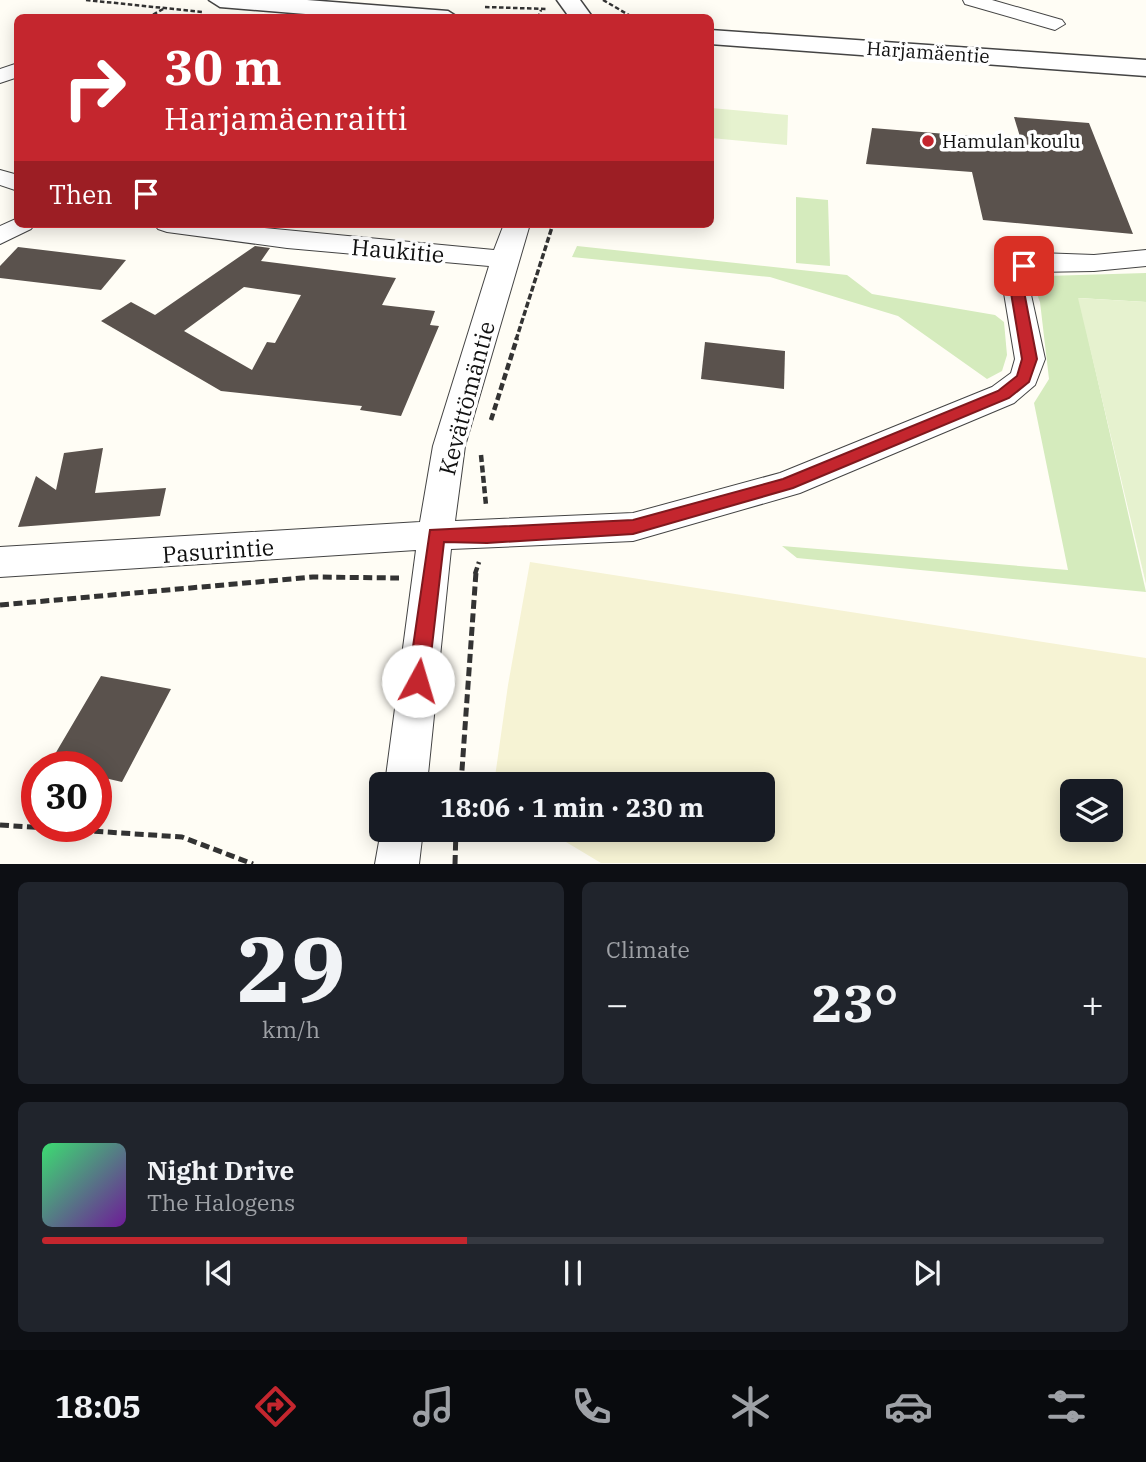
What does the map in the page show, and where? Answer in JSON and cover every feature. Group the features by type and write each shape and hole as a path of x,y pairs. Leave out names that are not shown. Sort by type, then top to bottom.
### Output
{"street":[{"path":"568,0 579,14"},
{"path":"972,0 1055,24"},
{"path":"216,6 371,14"},
{"name":"Harjamäentie","path":"714,37 1146,68"},
{"name":"Haukitie","path":"197,228 288,240 504,259"},
{"name":"Kevättömäntie","path":"407,772 429,578 449,446 516,228"},
{"name":"Pasurintie","path":"0,562 436,535 487,536 633,527 788,484 1003,395 1024,378 1030,359 1015,281 1024,266 1039,261 1094,262 1146,258"},
{"path":"397,863 400,842"}],"path":[{"path":"86,0 166,8 216,6"},
{"path":"603,0 627,14"},
{"path":"485,7 541,10 540,14"},
{"path":"155,14 166,8"},
{"path":"489,425 553,228"},
{"path":"462,772 469,695 473,581 487,536 481,451"},
{"path":"0,605 313,577 473,581"},
{"path":"0,825 182,837 253,863"},
{"path":"455,863 456,842"}],"shaded area":[{"path":"530,562 1146,658 1146,863 601,863 566,842 775,842 775,772 496,772"}],"green space":[{"path":"714,108 788,115 787,145 714,138"},
{"path":"796,197 828,200 830,266 796,263"},
{"path":"577,246 847,275 872,294 995,315 1004,322 1007,355 1002,371 987,379 898,316 770,277 572,257"},
{"path":"1146,273 1146,302 1079,298 1146,592 797,558 782,546 1068,570 1034,403 1049,379 1040,302 1035,289 1039,280 1046,276"},
{"path":"1078,298 1146,302 1146,584"}],"building":[{"path":"1014,117 1089,123 1133,234 983,220 972,172 866,164 872,128 1021,140"},
{"path":"255,246 270,248 261,261 396,278 382,305 435,311 430,325 439,326 401,416 360,410 362,406 221,391 101,321 131,302 155,315","holes":["244,287 301,295 275,343 267,342 252,370 184,331"]},
{"path":"18,247 126,260 101,290 0,278 0,266"},
{"path":"705,342 785,351 784,389 701,379"},
{"path":"103,448 95,493 166,488 160,516 18,527 36,476 56,490 64,453"},
{"path":"101,676 171,689 122,782 112,780 112,751 57,751"}],"place":[{"name":"Hamulan koulu","path":"928,141"}],"route":[{"path":"418,681 436,535 487,536 633,527 788,484 1003,395 1024,378 1030,359 1015,281 1024,266"}]}
